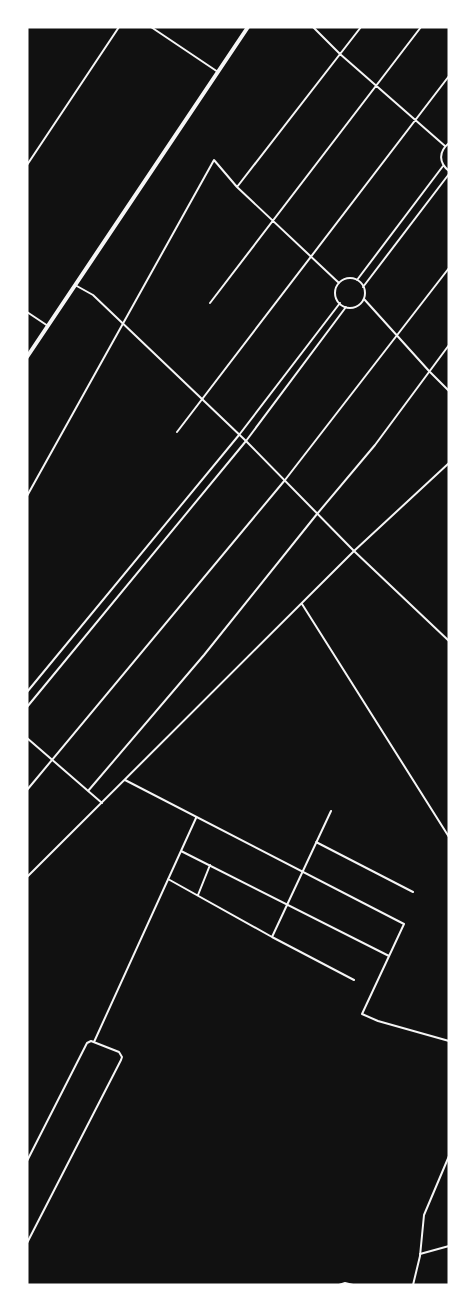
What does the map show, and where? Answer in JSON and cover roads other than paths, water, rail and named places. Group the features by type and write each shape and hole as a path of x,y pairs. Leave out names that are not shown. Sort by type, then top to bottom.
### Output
{"highway":[{"path":"27,357 248,27"}],"street":[{"path":"27,165 119,27"},
{"path":"152,27 218,72"},
{"path":"314,27 340,54 445,146"},
{"path":"237,187 361,27"},
{"path":"210,303 421,27"},
{"path":"177,432 449,76"},
{"path":"363,287 449,173 441,162 441,154 449,143"},
{"path":"27,496 213,159 237,187 339,284"},
{"path":"357,280 443,166"},
{"path":"27,790 285,480 449,268"},
{"path":"345,279 357,280 365,291 364,299 358,305 351,308 346,307 340,303 335,294 339,284 345,279"},
{"path":"75,285 93,295 203,399 354,551 449,641"},
{"path":"364,299 449,391"},
{"path":"27,692 239,435 340,303"},
{"path":"27,707 246,441 346,307"},
{"path":"27,312 48,326"},
{"path":"88,791 204,655 375,445 449,345"},
{"path":"27,878 354,551 449,464"},
{"path":"302,604 449,837"},
{"path":"27,738 102,803"},
{"path":"125,780 404,924 362,1014 378,1021 449,1041"},
{"path":"272,937 331,810"},
{"path":"94,1042 196,817"},
{"path":"316,842 414,892"},
{"path":"181,851 389,957"},
{"path":"198,895 210,865"},
{"path":"168,879 354,980"},
{"path":"27,1161 87,1043 92,1041 119,1053 121,1060 27,1243"},
{"path":"413,1285 420,1254 424,1215 449,1156"},
{"path":"420,1254 449,1246"},
{"path":"339,1285 345,1283 353,1285"}]}
